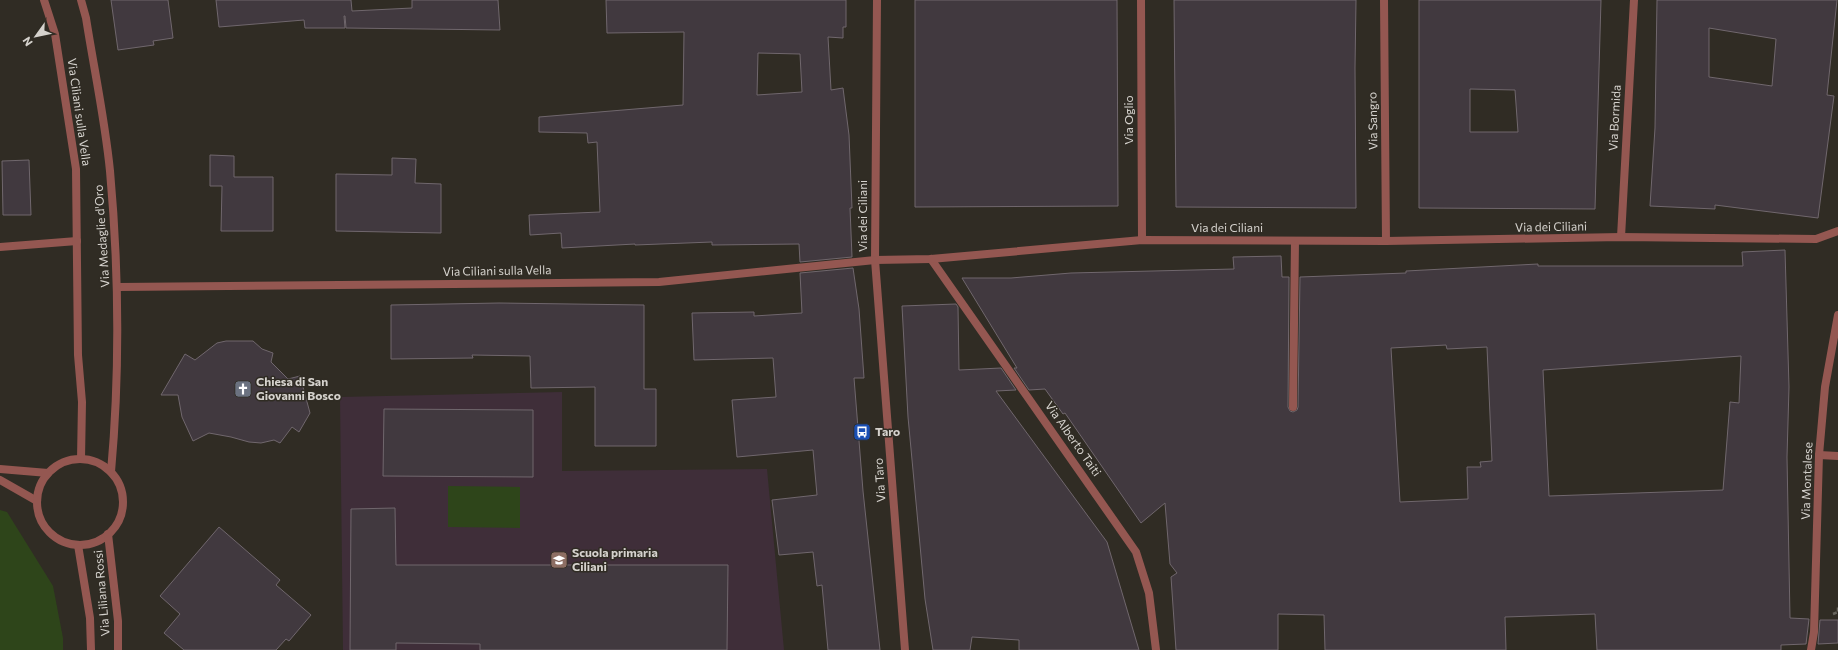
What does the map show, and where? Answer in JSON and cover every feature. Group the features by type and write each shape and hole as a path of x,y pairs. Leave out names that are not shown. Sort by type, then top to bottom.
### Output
{"street":[{"name":"Via Ciliani sulla Vella","path":"44,0 55,34 76,169 78,355 82,402 81,459"},
{"name":"Via Medaglie d'Oro","path":"81,0 86,18 110,170 118,288 116,414 111,472"},
{"name":"Via dei Ciliani","path":"877,0 875,260 931,259 1142,240 1386,241 1621,237 1816,239 1838,231"},
{"name":"Via Oglio","path":"1141,0 1142,240"},
{"name":"Via Sangro","path":"1384,0 1386,241"},
{"name":"Via Bormida","path":"1621,237 1634,0"},
{"path":"0,246 77,241"},
{"path":"1293,407 1295,241"},
{"name":"Via Alberto Taiti","path":"931,259 1136,552 1149,593 1156,650"},
{"name":"Via Ciliani sulla Vella","path":"118,288 659,282 875,260"},
{"name":"Via Taro","path":"875,260 905,650"},
{"name":"Via Montalese","path":"1812,650 1814,632 1819,454 1826,387 1838,315"},
{"path":"1819,454 1838,456"},
{"name":"Via Liliana Rossi","path":"81,459 103,465 111,472 119,484 123,497 122,511 117,524 100,540 89,544 78,545 65,542 54,536 45,526 39,514 37,501 42,481 48,473 58,465 69,460 81,459"},
{"path":"0,469 48,473"},
{"path":"0,480 37,501"},
{"name":"Via Liliana Rossi","path":"108,534 118,620 118,650"},
{"name":"Via Liliana Rossi","path":"78,545 90,618 91,650"}],"shaded area":[{"name":"Scuola primaria Ciliani","path":"562,392 562,471 767,469 784,650 343,650 340,397"}],"green space":[{"path":"448,486 520,487 520,528 448,527"},
{"path":"0,510 7,512 53,586 63,638 63,650 0,650"}],"building":[{"path":"111,0 168,0 173,38 153,41 154,45 118,50"},
{"path":"216,0 351,0 352,11 412,8 412,0 498,0 500,30 346,28 345,16 345,28 305,28 304,20 219,27"},
{"path":"606,0 846,0 846,27 843,27 843,38 828,37 831,90 843,88 849,135 852,208 850,208 852,257 800,262 799,244 712,245 712,242 562,248 561,233 530,235 529,215 600,212 597,142 588,143 587,133 539,132 539,117 683,105 684,32 607,33","holes":["758,53 800,54 802,92 757,95"]},
{"path":"915,0 1117,0 1118,206 915,207"},
{"path":"1174,0 1356,0 1356,208 1176,207"},
{"path":"1419,0 1601,0 1595,209 1419,208","holes":["1470,89 1515,90 1518,132 1470,132"]},
{"path":"1657,0 1837,0 1827,95 1834,96 1818,218 1715,205 1715,209 1650,206 1655,128","holes":["1709,28 1776,39 1772,86 1709,77"]},
{"path":"210,155 234,156 234,177 273,177 273,231 221,231 222,186 210,186"},
{"path":"392,158 416,159 415,183 441,184 441,233 336,231 336,174 392,175"},
{"path":"29,160 31,215 3,215 2,161"},
{"path":"1785,250 1789,387 1787,457 1790,618 1809,619 1806,644 1781,645 1781,650 1597,650 1595,614 1505,617 1506,650 1325,650 1324,615 1278,614 1278,650 1176,650 1171,577 1177,573 1170,564 1165,503 1141,523 1065,413 1063,414 1045,389 1029,390 1014,368 1017,368 962,278 1011,278 1071,273 1234,269 1233,257 1281,256 1282,277 1289,277 1288,407 1290,411 1293,412 1297,410 1298,407 1300,277 1406,273 1406,271 1538,264 1538,266 1743,266 1742,252","holes":["1446,345 1447,349 1487,347 1492,461 1480,462 1481,467 1467,467 1468,499 1400,502 1391,348","1741,356 1739,403 1730,402 1723,490 1549,496 1543,370"]},
{"path":"853,268 859,309 864,378 854,378 863,491 880,650 828,650 822,585 817,586 813,552 779,555 772,500 817,495 813,450 737,457 732,400 776,397 773,358 694,360 692,313 754,312 754,316 802,313 800,273"},
{"path":"499,303 644,305 644,389 656,389 656,446 595,446 595,387 531,388 530,356 472,355 473,358 391,359 391,305"},
{"path":"956,304 958,307 959,370 1001,368 1016,390 996,391 1107,542 1139,650 1019,650 1019,640 972,637 970,650 933,650 925,599 908,417 902,306"},
{"name":"Chiesa di San Giovanni Bosco","path":"226,341 253,341 262,349 273,353 271,362 288,379 300,376 310,413 299,432 292,427 280,443 274,440 261,443 249,442 209,433 193,441 182,417 178,395 161,395 185,354 195,360 217,343"},
{"path":"384,409 533,410 533,477 383,476"},
{"name":"Scuola primaria Ciliani","path":"395,508 396,565 728,565 727,650 480,650 480,644 396,643 396,650 350,650 351,509"},
{"path":"219,527 280,580 276,585 311,615 289,641 286,639 276,650 184,650 164,633 180,614 160,596"},
{"path":"1820,620 1838,620 1838,643 1818,644"}],"place":[{"name":"Chiesa di San Giovanni Bosco","path":"243,389"},
{"name":"Taro","path":"862,432"},
{"name":"Scuola primaria Ciliani","path":"559,560"}]}
